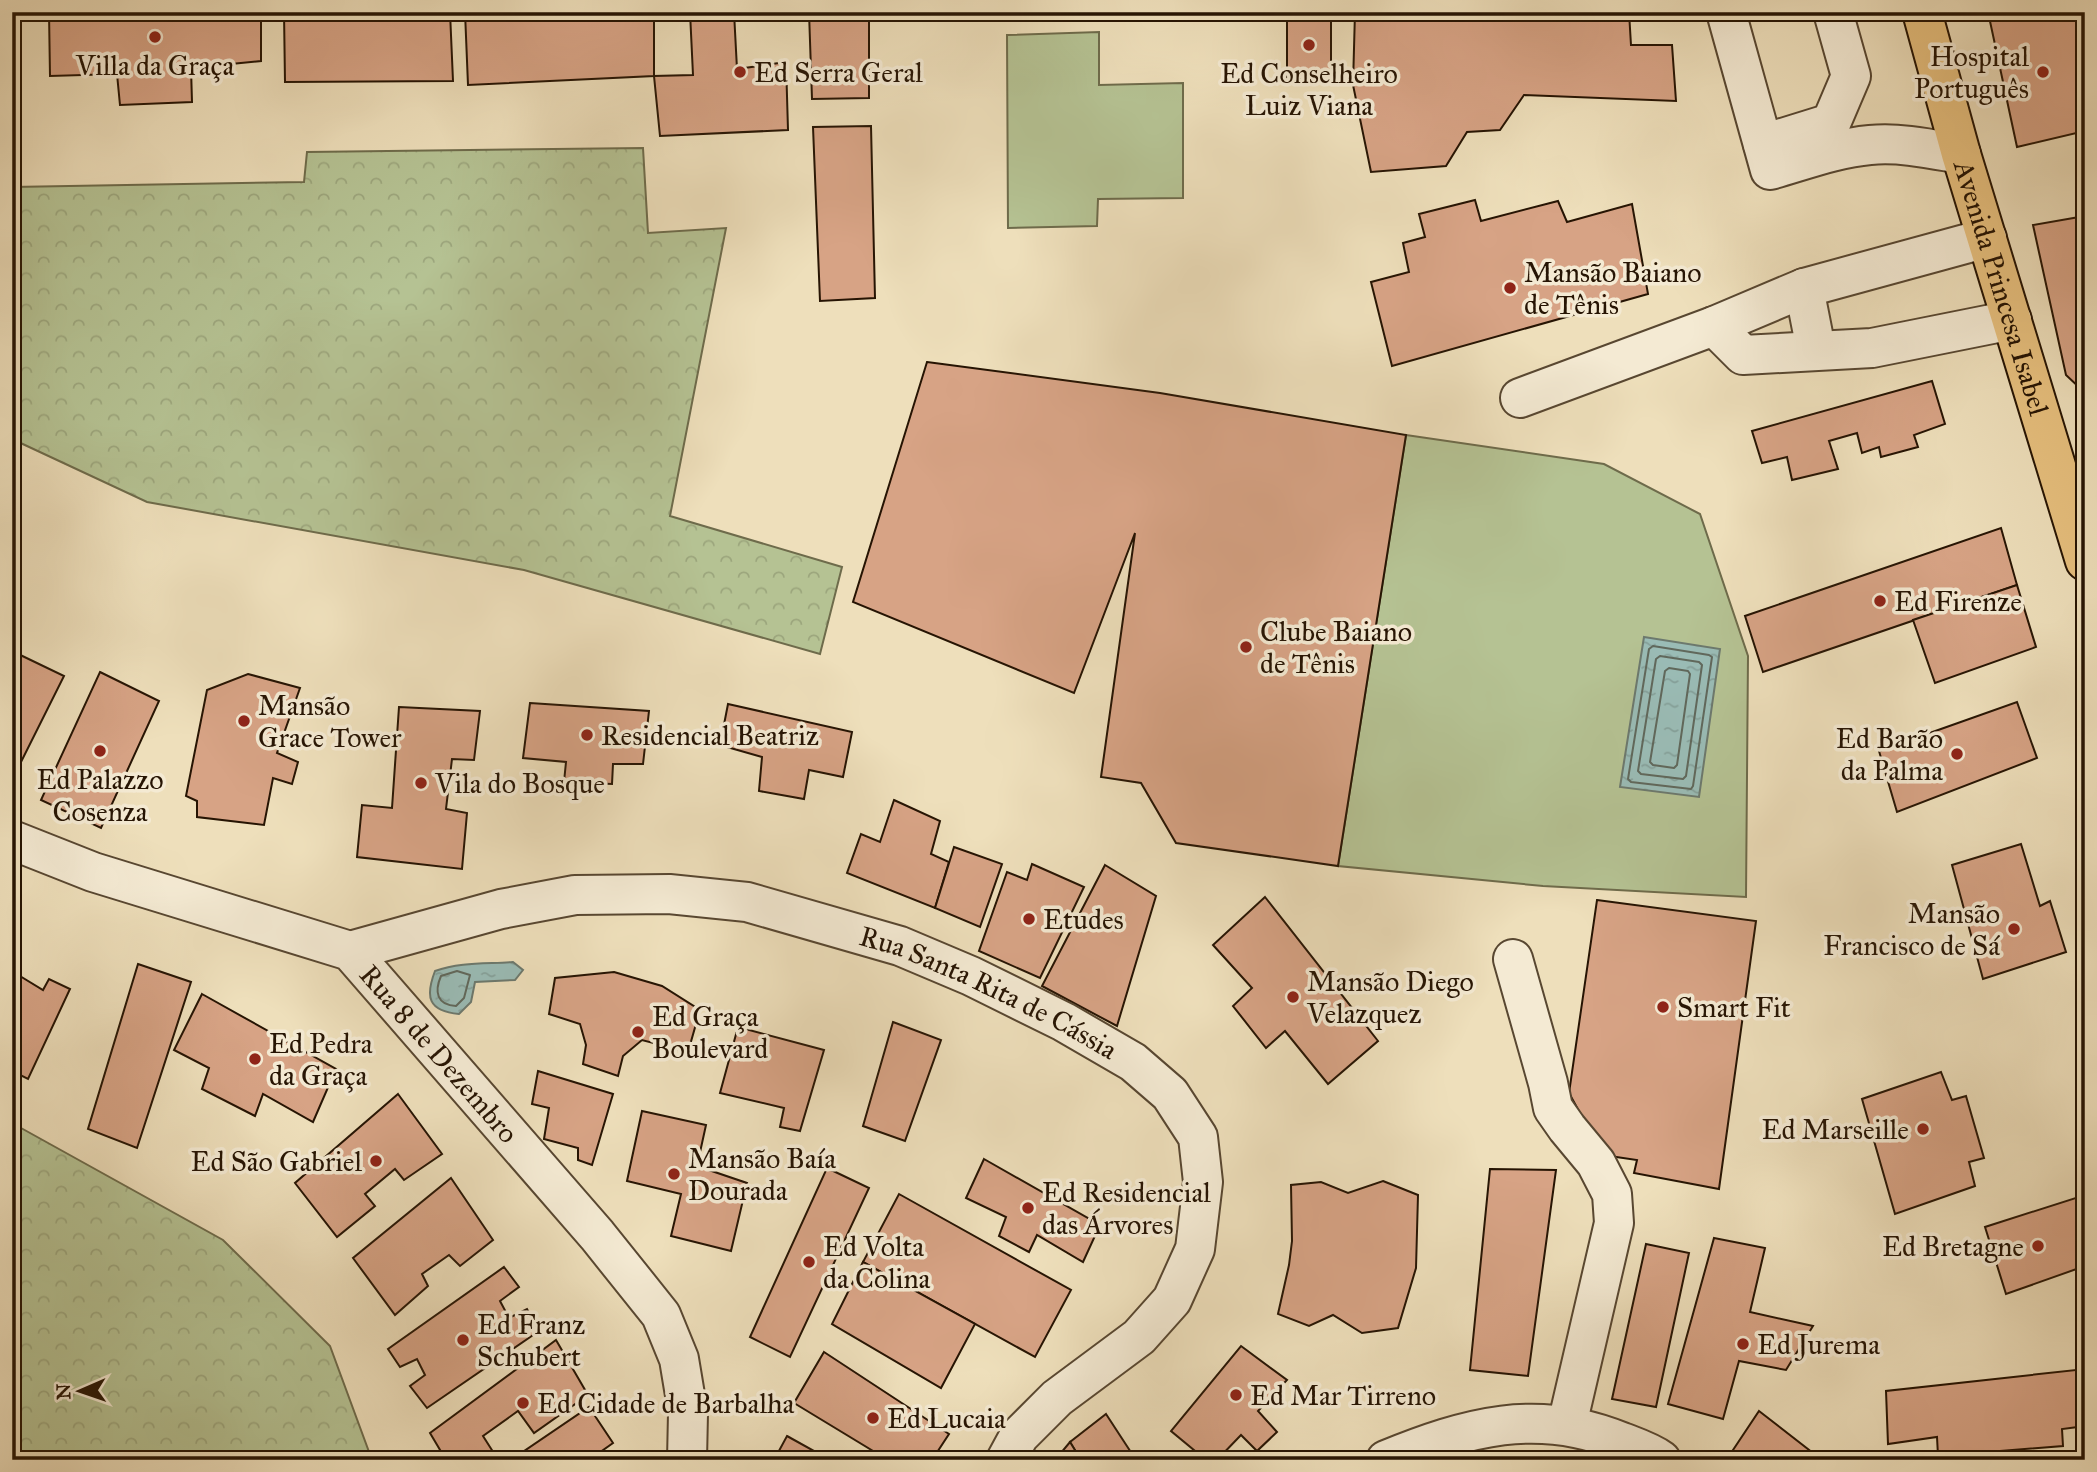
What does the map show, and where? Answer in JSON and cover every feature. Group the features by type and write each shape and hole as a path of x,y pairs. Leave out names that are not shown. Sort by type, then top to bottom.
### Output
{"main road":[{"name":"Avenida Princesa Isabel","path":"1922,12 1961,154 2085,561"}],"street":[{"path":"1726,12 1770,170 1872,144 1910,146 1961,154"},
{"path":"1763,144 1830,123 1851,76 1833,12"},
{"path":"1520,397 1714,326 1804,288 1987,238"},
{"path":"1804,288 1813,334"},
{"path":"1714,326 1743,355 1872,348 2012,320"},
{"name":"Rua 8 de Dezembro","path":"12,840 93,872 350,951 597,1235 661,1315 679,1359 688,1413 687,1460"},
{"name":"Rua Santa Rita de Cássia","path":"350,951 501,909 575,895 669,894 747,902 900,946 1064,1022 1133,1062 1170,1094 1198,1137 1203,1182 1195,1249 1172,1300 1139,1337 1057,1398 1019,1436 1006,1460"},
{"path":"1513,959 1553,1108 1596,1163 1612,1194 1614,1223 1567,1425"},
{"path":"1386,1460 1436,1440 1489,1427 1532,1423 1567,1425 1614,1439 1658,1459"}],"green space":[{"path":"1099,32 1099,85 1183,83 1183,198 1098,199 1097,226 1008,228 1007,35"},
{"path":"643,148 648,233 726,228 670,516 842,567 820,654 524,570 147,502 12,439 12,187 304,182 307,152"},
{"path":"1406,435 1604,464 1700,514 1748,656 1746,897 1543,886 1338,866"},
{"path":"12,1123 223,1240 330,1346 372,1460 12,1460"}],"water":[{"path":"1644,637 1720,649 1699,797 1620,787"},
{"path":"513,962 523,970 515,980 475,982 471,1002 459,1014 441,1010 432,1001 430,988 435,971 464,965"}],"building":[{"name":"Villa da Graça","path":"49,12 261,12 261,61 191,68 192,102 120,105 117,74 50,76"},
{"path":"284,12 450,12 453,81 285,82"},
{"path":"465,12 654,12 654,76 468,85"},
{"name":"Ed Serra Geral","path":"690,12 734,12 737,69 786,62 788,130 660,136 654,76 693,75"},
{"path":"809,12 869,12 869,98 812,99"},
{"name":"Ed Conselheiro Luiz Viana","path":"1287,12 1331,12 1331,78 1287,79"},
{"path":"1355,12 1629,12 1631,45 1672,45 1676,101 1524,95 1500,130 1467,132 1446,166 1371,172 1353,85"},
{"name":"Hospital Português","path":"1988,12 2085,12 2085,131 2017,147"},
{"path":"871,126 875,298 820,301 813,127"},
{"name":"Mansão Baiano de Tênis","path":"1475,200 1481,221 1558,201 1567,222 1632,204 1648,294 1392,366 1371,282 1409,272 1403,243 1425,237 1419,214"},
{"path":"2085,216 2083,391 2066,375 2033,225"},
{"name":"Clube Baiano de Tênis","path":"927,362 1160,393 1406,435 1338,866 1176,843 1141,783 1101,777 1135,533 1074,693 853,602"},
{"path":"1932,381 1945,424 1914,435 1918,447 1881,457 1879,447 1862,453 1857,433 1829,441 1838,469 1792,480 1787,457 1762,463 1752,431"},
{"name":"Ed Firenze","path":"2001,528 2017,585 1763,672 1745,616"},
{"path":"12,585 19,588 12,599"},
{"path":"2017,585 2036,647 1935,683 1913,620"},
{"path":"12,651 64,676 12,780"},
{"name":"Ed Palazzo Cosenza","path":"100,672 159,701 101,828 41,800"},
{"name":"Mansão Grace Tower","path":"248,674 300,688 277,753 298,762 292,784 273,778 264,825 197,817 197,801 186,796 207,690"},
{"name":"Ed Barão da Palma","path":"2017,702 2037,758 1897,812 1879,751"},
{"name":"Residencial Beatriz","path":"530,703 649,711 643,764 613,764 612,784 564,782 566,762 523,758"},
{"path":"728,704 852,732 843,777 809,770 804,799 759,791 762,757 720,745"},
{"name":"Vila do Bosque","path":"399,707 480,711 474,760 452,759 446,809 467,813 462,869 357,857 362,805 392,808"},
{"path":"894,800 940,821 931,854 949,862 935,908 847,873 861,834 880,842"},
{"name":"Mansão Francisco de Sá","path":"2021,844 2040,906 2050,901 2066,952 1983,979 1952,865"},
{"path":"954,847 1002,864 980,927 935,908"},
{"name":"Etudes","path":"1032,864 1084,887 1040,978 979,951 1007,872 1027,880"},
{"path":"1105,865 1156,896 1117,1026 1042,986"},
{"name":"Mansão Diego Velazquez","path":"1265,897 1378,1041 1328,1084 1285,1031 1266,1048 1233,1006 1252,988 1213,945"},
{"name":"Smart Fit","path":"1597,900 1756,921 1719,1189 1634,1173 1637,1160 1603,1155 1569,1093"},
{"path":"138,964 191,982 137,1148 88,1129"},
{"name":"Ed Graça Boulevard","path":"614,972 662,986 700,1010 688,1052 642,1040 623,1056 618,1076 583,1064 586,1045 580,1024 549,1014 555,978"},
{"path":"15,973 43,990 49,979 70,989 28,1079 12,1071 12,978"},
{"name":"Ed Pedra da Graça","path":"202,994 336,1069 313,1122 263,1094 255,1116 202,1089 209,1068 174,1050"},
{"path":"893,1022 941,1040 905,1141 863,1126"},
{"path":"738,1027 824,1050 800,1131 780,1127 784,1108 720,1093"},
{"path":"538,1071 613,1094 592,1165 578,1160 578,1148 544,1139 549,1108 532,1104"},
{"name":"Ed Marseille","path":"1941,1072 1952,1100 1966,1096 1984,1158 1969,1162 1975,1186 1895,1214 1862,1099"},
{"name":"Ed São Gabriel","path":"398,1094 442,1154 404,1180 395,1169 365,1194 375,1206 337,1237 295,1183"},
{"name":"Mansão Baía Dourada","path":"642,1111 706,1125 697,1166 747,1183 731,1251 671,1236 681,1194 627,1181"},
{"name":"Ed Residencial das Árvores","path":"984,1159 1100,1225 1083,1262 1037,1235 1029,1252 999,1236 1006,1217 966,1198"},
{"name":"Ed Volta da Colina","path":"827,1168 869,1188 790,1357 750,1337"},
{"path":"1490,1169 1556,1170 1528,1376 1470,1370"},
{"path":"451,1178 493,1240 460,1266 449,1255 422,1274 428,1286 395,1315 353,1258"},
{"path":"1383,1181 1418,1195 1416,1268 1398,1328 1362,1333 1333,1315 1309,1326 1278,1314 1292,1241 1291,1185 1321,1182 1348,1193"},
{"path":"899,1194 1071,1290 1035,1357 863,1262"},
{"name":"Ed Bretagne","path":"2085,1195 2085,1266 2006,1294 1985,1227"},
{"name":"Ed Jurema","path":"1714,1238 1765,1248 1750,1312 1813,1326 1786,1370 1739,1361 1723,1419 1668,1404"},
{"path":"1646,1244 1689,1253 1656,1407 1612,1399"},
{"path":"863,1262 975,1324 941,1388 832,1324"},
{"name":"Ed Franz Schubert","path":"504,1267 519,1287 500,1301 509,1318 527,1309 539,1331 427,1408 410,1386 425,1375 417,1359 400,1367 388,1349"},
{"name":"Ed Cidade de Barbalha","path":"556,1340 588,1395 534,1433 518,1411 483,1436 497,1458 495,1460 446,1460 430,1433"},
{"name":"Ed Mar Tirreno","path":"1241,1346 1287,1380 1258,1411 1277,1432 1257,1451 1241,1435 1217,1460 1206,1460 1171,1431"},
{"name":"Ed Lucaia","path":"824,1352 949,1434 932,1460 888,1460 794,1403"},
{"path":"2085,1369 2085,1426 2062,1429 2063,1446 1938,1456 1937,1437 1888,1444 1886,1391"},
{"path":"589,1407 613,1443 589,1460 511,1460"},
{"path":"1759,1411 1822,1460 1740,1460 1731,1453"},
{"path":"1106,1414 1136,1460 1081,1460 1070,1442"},
{"path":"787,1436 825,1457 823,1460 774,1460"},
{"path":"1070,1442 1081,1460 1055,1460"}],"place":[{"name":"Villa da Graça","path":"155,37"},
{"name":"Ed Conselheiro Luiz Viana","path":"1309,45"},
{"name":"Ed Serra Geral","path":"740,72"},
{"name":"Hospital Português","path":"2043,72"},
{"name":"Mansão Baiano de Tênis","path":"1510,288"},
{"name":"Ed Firenze","path":"1880,601"},
{"name":"Clube Baiano de Tênis","path":"1246,647"},
{"name":"Mansão Grace Tower","path":"244,721"},
{"name":"Residencial Beatriz","path":"587,735"},
{"name":"Ed Palazzo Cosenza","path":"100,751"},
{"name":"Ed Barão da Palma","path":"1957,754"},
{"name":"Vila do Bosque","path":"421,783"},
{"name":"Etudes","path":"1029,919"},
{"name":"Mansão Francisco de Sá","path":"2014,929"},
{"name":"Mansão Diego Velazquez","path":"1293,997"},
{"name":"Smart Fit","path":"1663,1007"},
{"name":"Ed Graça Boulevard","path":"638,1032"},
{"name":"Ed Pedra da Graça","path":"255,1059"},
{"name":"Ed Marseille","path":"1923,1129"},
{"name":"Ed São Gabriel","path":"376,1161"},
{"name":"Mansão Baía Dourada","path":"674,1174"},
{"name":"Ed Residencial das Árvores","path":"1028,1208"},
{"name":"Ed Bretagne","path":"2038,1246"},
{"name":"Ed Volta da Colina","path":"809,1262"},
{"name":"Ed Franz Schubert","path":"463,1340"},
{"name":"Ed Jurema","path":"1743,1344"},
{"name":"Ed Mar Tirreno","path":"1236,1395"},
{"name":"Ed Cidade de Barbalha","path":"523,1403"},
{"name":"Ed Lucaia","path":"873,1418"}]}
